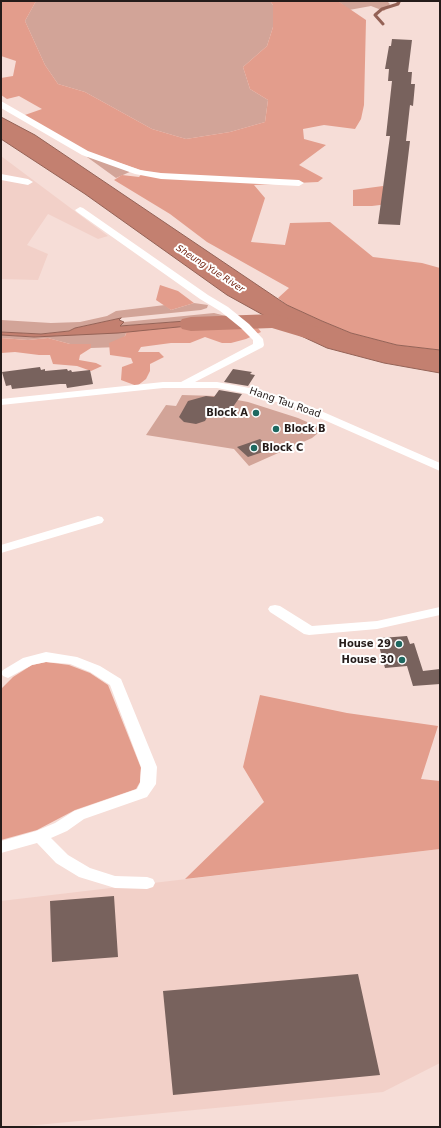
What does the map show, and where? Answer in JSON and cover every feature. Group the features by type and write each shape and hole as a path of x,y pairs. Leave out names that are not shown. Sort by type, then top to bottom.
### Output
{"street":[{"path":"1,104 85,153 138,172 161,176 299,183"},
{"path":"1,177 28,182"},
{"path":"80,210 204,297 224,309 258,339 259,345 183,384"},
{"name":"Hang Tau Road","path":"1,402 163,385 217,385 274,397 308,409 440,467"},
{"path":"1,549 98,520"},
{"path":"275,609 309,631 377,625 440,611"},
{"path":"1,847 40,836 61,827 79,815 142,794 148,784 150,767 116,682 95,669 72,660 46,657 28,661 8,673"},
{"path":"40,836 62,859 85,873 115,882 147,883"}],"shaded area":[{"path":"1,1 36,1 25,21 45,65 58,84 85,92 152,129 186,139 230,132 265,122 268,100 250,89 243,67 267,46 273,27 273,5 270,1 338,1 366,20 364,105 361,119 355,129 324,125 303,129 304,139 326,145 299,165 323,178 318,182 254,185 265,198 251,242 285,245 290,223 330,222 373,257 422,263 440,268 440,350 397,345 351,333 287,305 278,298 289,288 207,242 170,214 114,180 122,175 139,177 144,171 86,152 22,116 42,109 19,96 7,99 1,95 1,78 13,76 16,61 1,56"},
{"path":"36,1 270,1 273,5 273,27 267,46 243,67 250,89 268,100 265,122 230,132 186,139 152,129 85,92 58,84 45,65 25,21"},
{"path":"338,1 387,1 390,4 384,11 371,6 349,10"},
{"path":"1,156 108,236 98,239 48,214 27,245 48,254 38,280 1,279"},
{"path":"90,156 132,171 116,178 87,157"},
{"path":"383,186 388,204 353,206 353,190"},
{"path":"160,285 178,291 194,303 171,310 156,300"},
{"path":"194,303 208,305 207,308 201,310 121,318 75,328 69,331 41,334 1,332 1,320 51,323 80,322 107,316 116,311 165,305 171,310"},
{"path":"214,313 226,316 229,320 199,320 119,326 124,322"},
{"path":"198,325 245,326 258,328 261,332 246,339 231,343 222,343 205,337 190,343 171,343 141,347 138,352 159,352 164,357 150,364 150,371 146,379 137,386 121,380 122,367 133,363 131,358 110,355 109,343 125,336 127,331"},
{"path":"127,331 120,347 91,348 91,344 70,344 48,338 28,340 1,338 1,335 34,337"},
{"path":"1,338 28,340 48,338 70,344 91,344 91,348 80,355 79,360 96,363 102,366 91,371 77,366 53,364 50,355 15,352 1,353"},
{"path":"182,395 216,396 248,402 298,418 323,429 312,438 249,466 234,449 146,435 166,405 176,406"},
{"path":"46,662 69,665 90,673 108,685 141,768 140,782 136,789 75,810 37,830 1,840 1,689 13,677 32,665"},
{"path":"260,695 347,713 438,726 421,779 440,781 440,849 185,879 264,802 243,767"},
{"path":"440,849 440,1063 383,1092 16,1127 1,1127 1,901"}],"water":[{"name":"Sheung Yue River","path":"1,117 35,135 287,305 351,333 397,345 440,350 440,373 384,363 327,348 284,328 227,295 85,194 1,139"},
{"path":"121,318 119,320 124,322 120,326 199,320 229,320 234,326 198,325 118,333 34,337 1,335 1,332 41,334 69,331 75,328"}],"building":[{"path":"392,39 412,40 408,72 412,72 411,84 415,84 413,106 410,105 406,141 410,141 400,225 378,224 390,136 386,136 392,81 388,81 389,69 385,69 389,46 391,46"},
{"path":"40,367 41,370 45,369 45,371 67,369 68,371 71,370 72,372 90,370 93,384 67,388 66,384 12,389 11,385 6,386 2,372"},
{"path":"233,369 252,372 250,374 255,375 248,386 224,382"},
{"path":"219,390 242,394 228,414 210,412 205,421 196,424 184,422 179,417 188,401 206,396 214,397"},
{"name":"Block C","path":"260,439 272,449 248,457 237,447"},
{"path":"407,636 410,644 414,643 423,671 440,669 440,684 413,686 407,666 385,668 379,646 384,646 381,638"},
{"path":"114,896 118,957 52,962 50,901"},
{"path":"358,974 380,1075 173,1095 163,991"}],"waterway":[{"path":"383,24 375,15 382,9 398,4 399,2 397,1"},
{"path":"191,324 274,321 312,333"}],"place":[{"name":"Block A","path":"256,413"},
{"name":"Block B","path":"276,429"},
{"name":"Block C","path":"254,448"},
{"name":"House 29","path":"399,644"},
{"name":"House 30","path":"402,660"}]}
